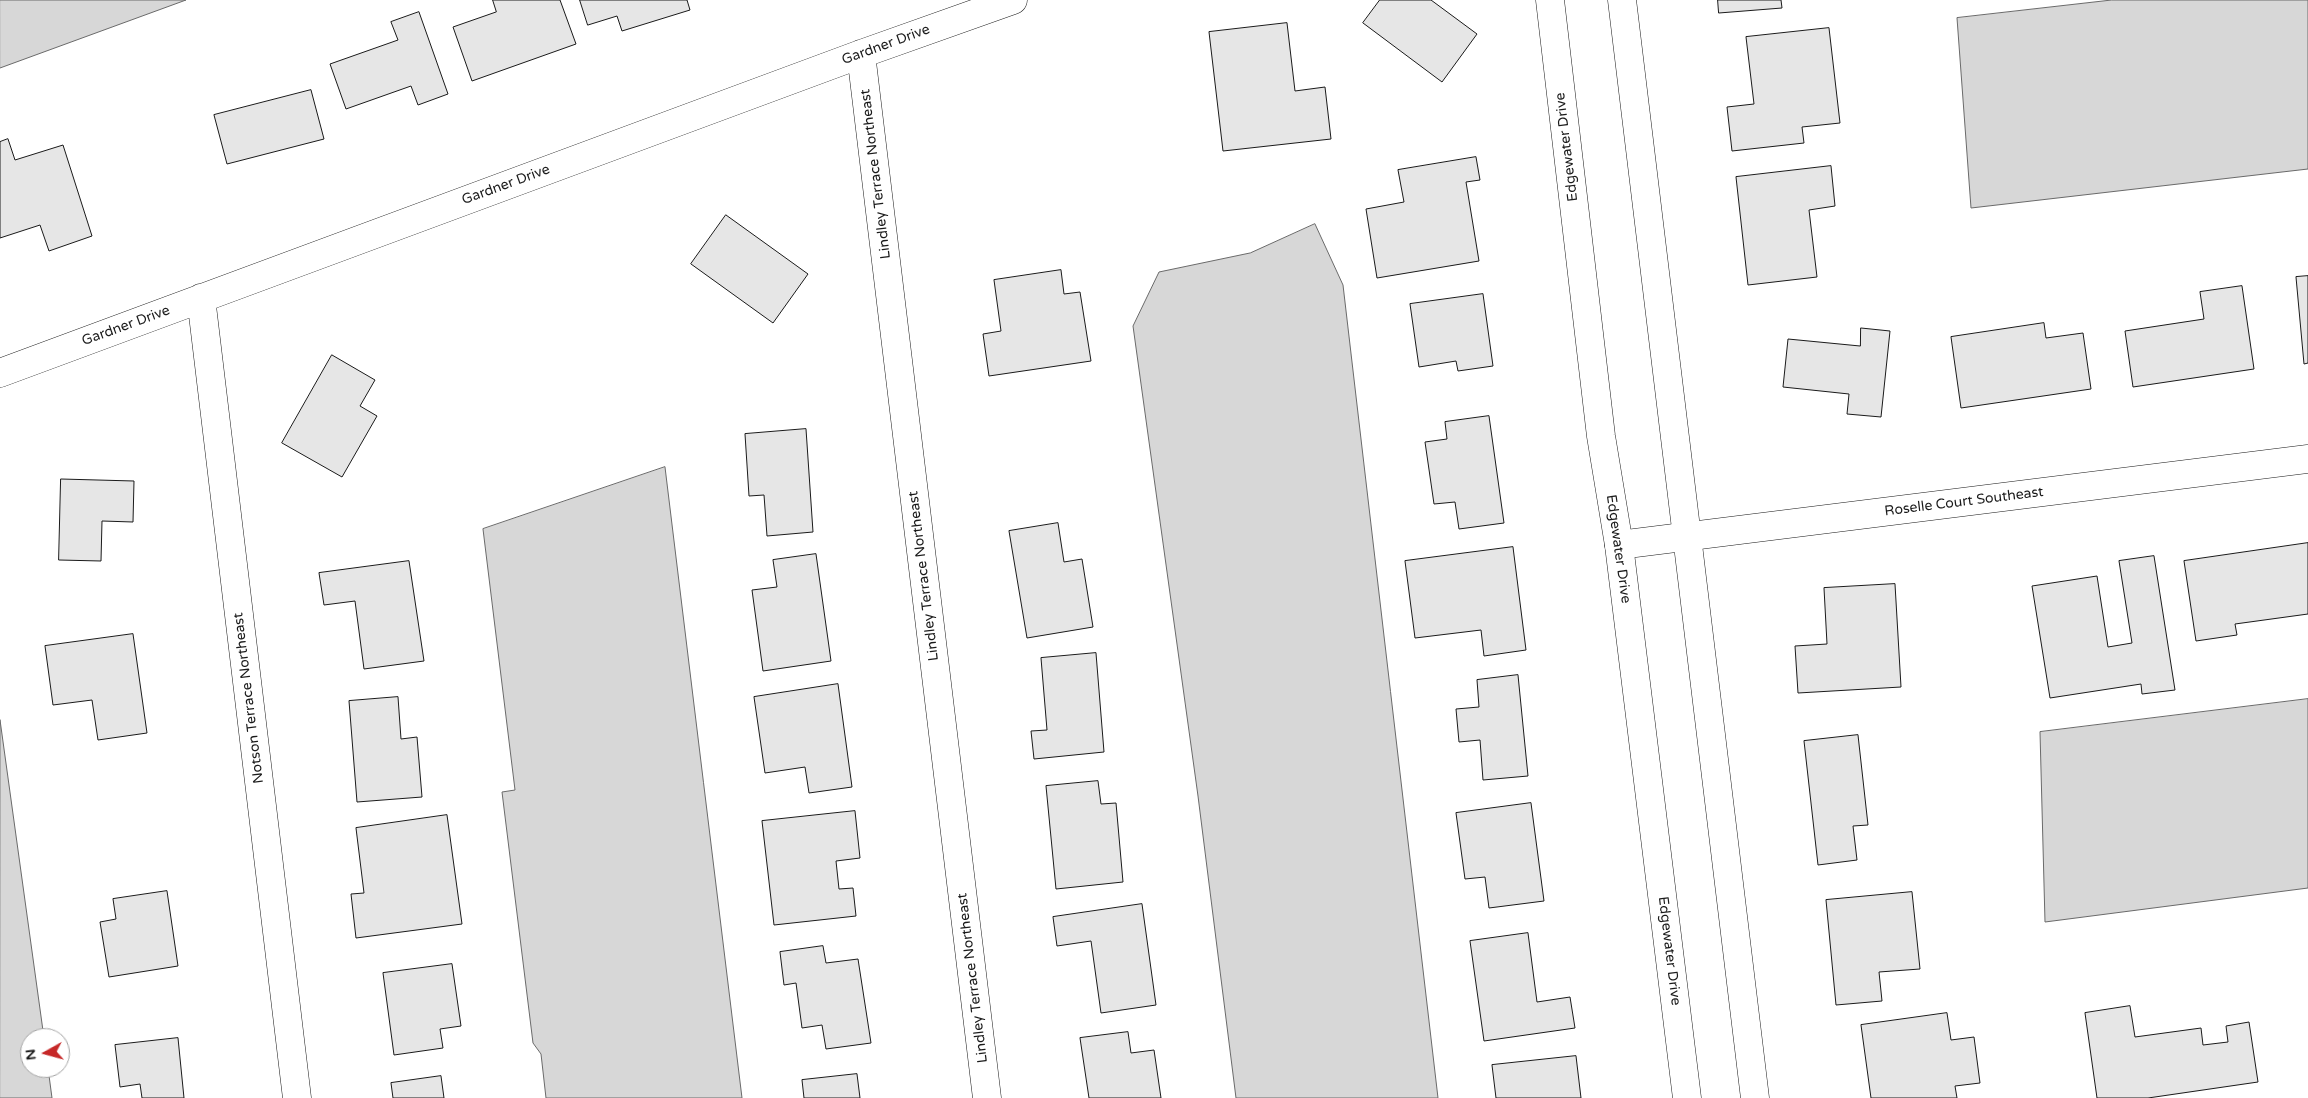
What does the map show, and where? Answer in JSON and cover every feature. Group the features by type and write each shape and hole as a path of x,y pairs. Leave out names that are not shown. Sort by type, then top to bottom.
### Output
{"street":[{"name":"Gardner Drive","path":"0,373 862,54 1013,0"},
{"name":"Edgewater Drive","path":"1550,0 1601,436 1619,545 1687,1098"},
{"path":"1622,0 1754,1098"},
{"name":"Lindley Terrace Northeast","path":"862,54 987,1098"},
{"name":"Notson Terrace Northeast","path":"201,298 298,1098"},
{"name":"Roselle Court Southeast","path":"1619,545 2308,459"}],"shaded area":[{"path":"0,0 186,0 0,68"},
{"path":"2112,0 2308,0 2308,169 1971,208 1957,18"},
{"path":"1315,224 1343,285 1438,1098 1236,1098 1198,796 1133,326 1159,272 1250,253"},
{"path":"665,467 742,1098 546,1098 541,1054 533,1043 502,792 515,790 483,529"},
{"path":"2308,699 2308,888 2045,922 2040,732"},
{"path":"0,720 43,1028 20,1028 20,1078 49,1078 52,1098 0,1098"}],"building":[{"path":"493,0 560,0 576,44 472,81 453,27 496,12"},
{"path":"580,0 687,0 690,10 622,31 617,16 588,25"},
{"path":"1380,0 1431,0 1477,34 1442,82 1363,23"},
{"path":"1718,0 1781,0 1782,8 1719,13"},
{"path":"419,12 448,94 418,105 411,86 346,109 330,64 398,40 391,22"},
{"path":"1287,23 1295,91 1325,87 1331,139 1223,151 1209,32"},
{"path":"1829,28 1840,123 1802,127 1804,143 1732,151 1727,107 1754,104 1746,37"},
{"path":"311,90 324,139 227,164 214,115"},
{"path":"8,139 15,160 63,145 92,236 49,251 40,225 0,238 0,142"},
{"path":"1476,157 1480,180 1466,182 1479,261 1377,278 1366,209 1404,202 1398,170"},
{"path":"1831,166 1835,206 1809,210 1817,277 1748,285 1736,177"},
{"path":"726,215 808,274 773,323 691,264"},
{"path":"1061,270 1064,294 1080,292 1091,361 989,376 983,334 1001,331 994,280"},
{"path":"2308,276 2308,363 2304,364 2296,277"},
{"path":"2242,286 2254,369 2133,387 2125,331 2204,319 2200,292"},
{"path":"1483,294 1493,366 1458,371 1456,361 1419,367 1410,304"},
{"path":"2044,323 2046,338 2083,333 2091,389 1961,408 1951,337"},
{"path":"1861,328 1890,331 1881,417 1847,414 1849,394 1783,387 1788,339 1860,346"},
{"path":"332,355 375,380 360,406 377,416 342,477 282,443"},
{"path":"1489,416 1504,523 1459,529 1455,502 1434,504 1425,442 1447,439 1445,422"},
{"path":"806,429 813,532 767,536 764,495 749,496 745,434"},
{"path":"61,479 134,481 133,522 102,521 101,561 59,560"},
{"path":"1058,523 1064,562 1082,559 1093,627 1027,638 1009,531"},
{"path":"2308,543 2308,614 2235,624 2237,635 2196,641 2184,561"},
{"path":"1513,547 1526,650 1484,656 1481,630 1415,638 1405,561"},
{"path":"816,554 831,661 763,671 752,590 777,587 773,560"},
{"path":"2154,556 2175,690 2142,694 2141,684 2050,698 2032,586 2097,576 2108,647 2132,643 2119,561"},
{"path":"409,561 424,661 364,669 355,601 324,605 319,573"},
{"path":"1895,584 1901,687 1798,693 1795,646 1827,644 1824,588"},
{"path":"133,634 147,733 98,740 92,700 53,705 45,646"},
{"path":"1096,653 1104,752 1034,759 1031,731 1047,730 1041,658"},
{"path":"1518,675 1528,776 1483,780 1480,740 1459,742 1456,709 1479,707 1477,680"},
{"path":"838,684 852,787 809,793 805,767 765,773 754,697"},
{"path":"398,697 401,739 417,737 422,797 357,802 349,701"},
{"path":"1858,735 1868,825 1853,826 1857,860 1818,865 1804,741"},
{"path":"1098,781 1101,804 1116,803 1123,882 1056,889 1046,786"},
{"path":"1531,803 1544,901 1489,908 1485,877 1465,879 1456,813"},
{"path":"855,811 860,858 836,861 839,889 853,888 856,916 774,925 762,821"},
{"path":"447,815 462,924 356,938 351,894 364,893 356,828"},
{"path":"167,891 178,966 109,977 100,922 116,919 113,899"},
{"path":"1912,892 1920,969 1879,972 1882,1001 1836,1005 1826,900"},
{"path":"1142,904 1156,1005 1101,1013 1091,941 1057,946 1053,917"},
{"path":"1528,933 1537,1002 1570,997 1575,1028 1484,1041 1470,941"},
{"path":"823,946 826,963 858,959 871,1043 826,1049 822,1025 802,1028 796,983 784,985 780,952"},
{"path":"452,964 461,1026 440,1029 443,1048 394,1055 383,973"},
{"path":"2130,1006 2135,1037 2201,1028 2203,1045 2228,1042 2226,1026 2249,1022 2258,1082 2148,1098 2097,1098 2085,1013"},
{"path":"1947,1013 1951,1040 1974,1037 1980,1083 1955,1086 1957,1098 1871,1098 1861,1025"},
{"path":"1128,1032 1131,1053 1154,1050 1161,1098 1089,1098 1080,1038"},
{"path":"178,1038 184,1098 142,1098 140,1084 120,1087 115,1045"},
{"path":"1576,1056 1581,1098 1496,1098 1492,1065"},
{"path":"857,1074 860,1098 804,1098 802,1080"},
{"path":"441,1076 444,1098 393,1098 391,1083"}]}
